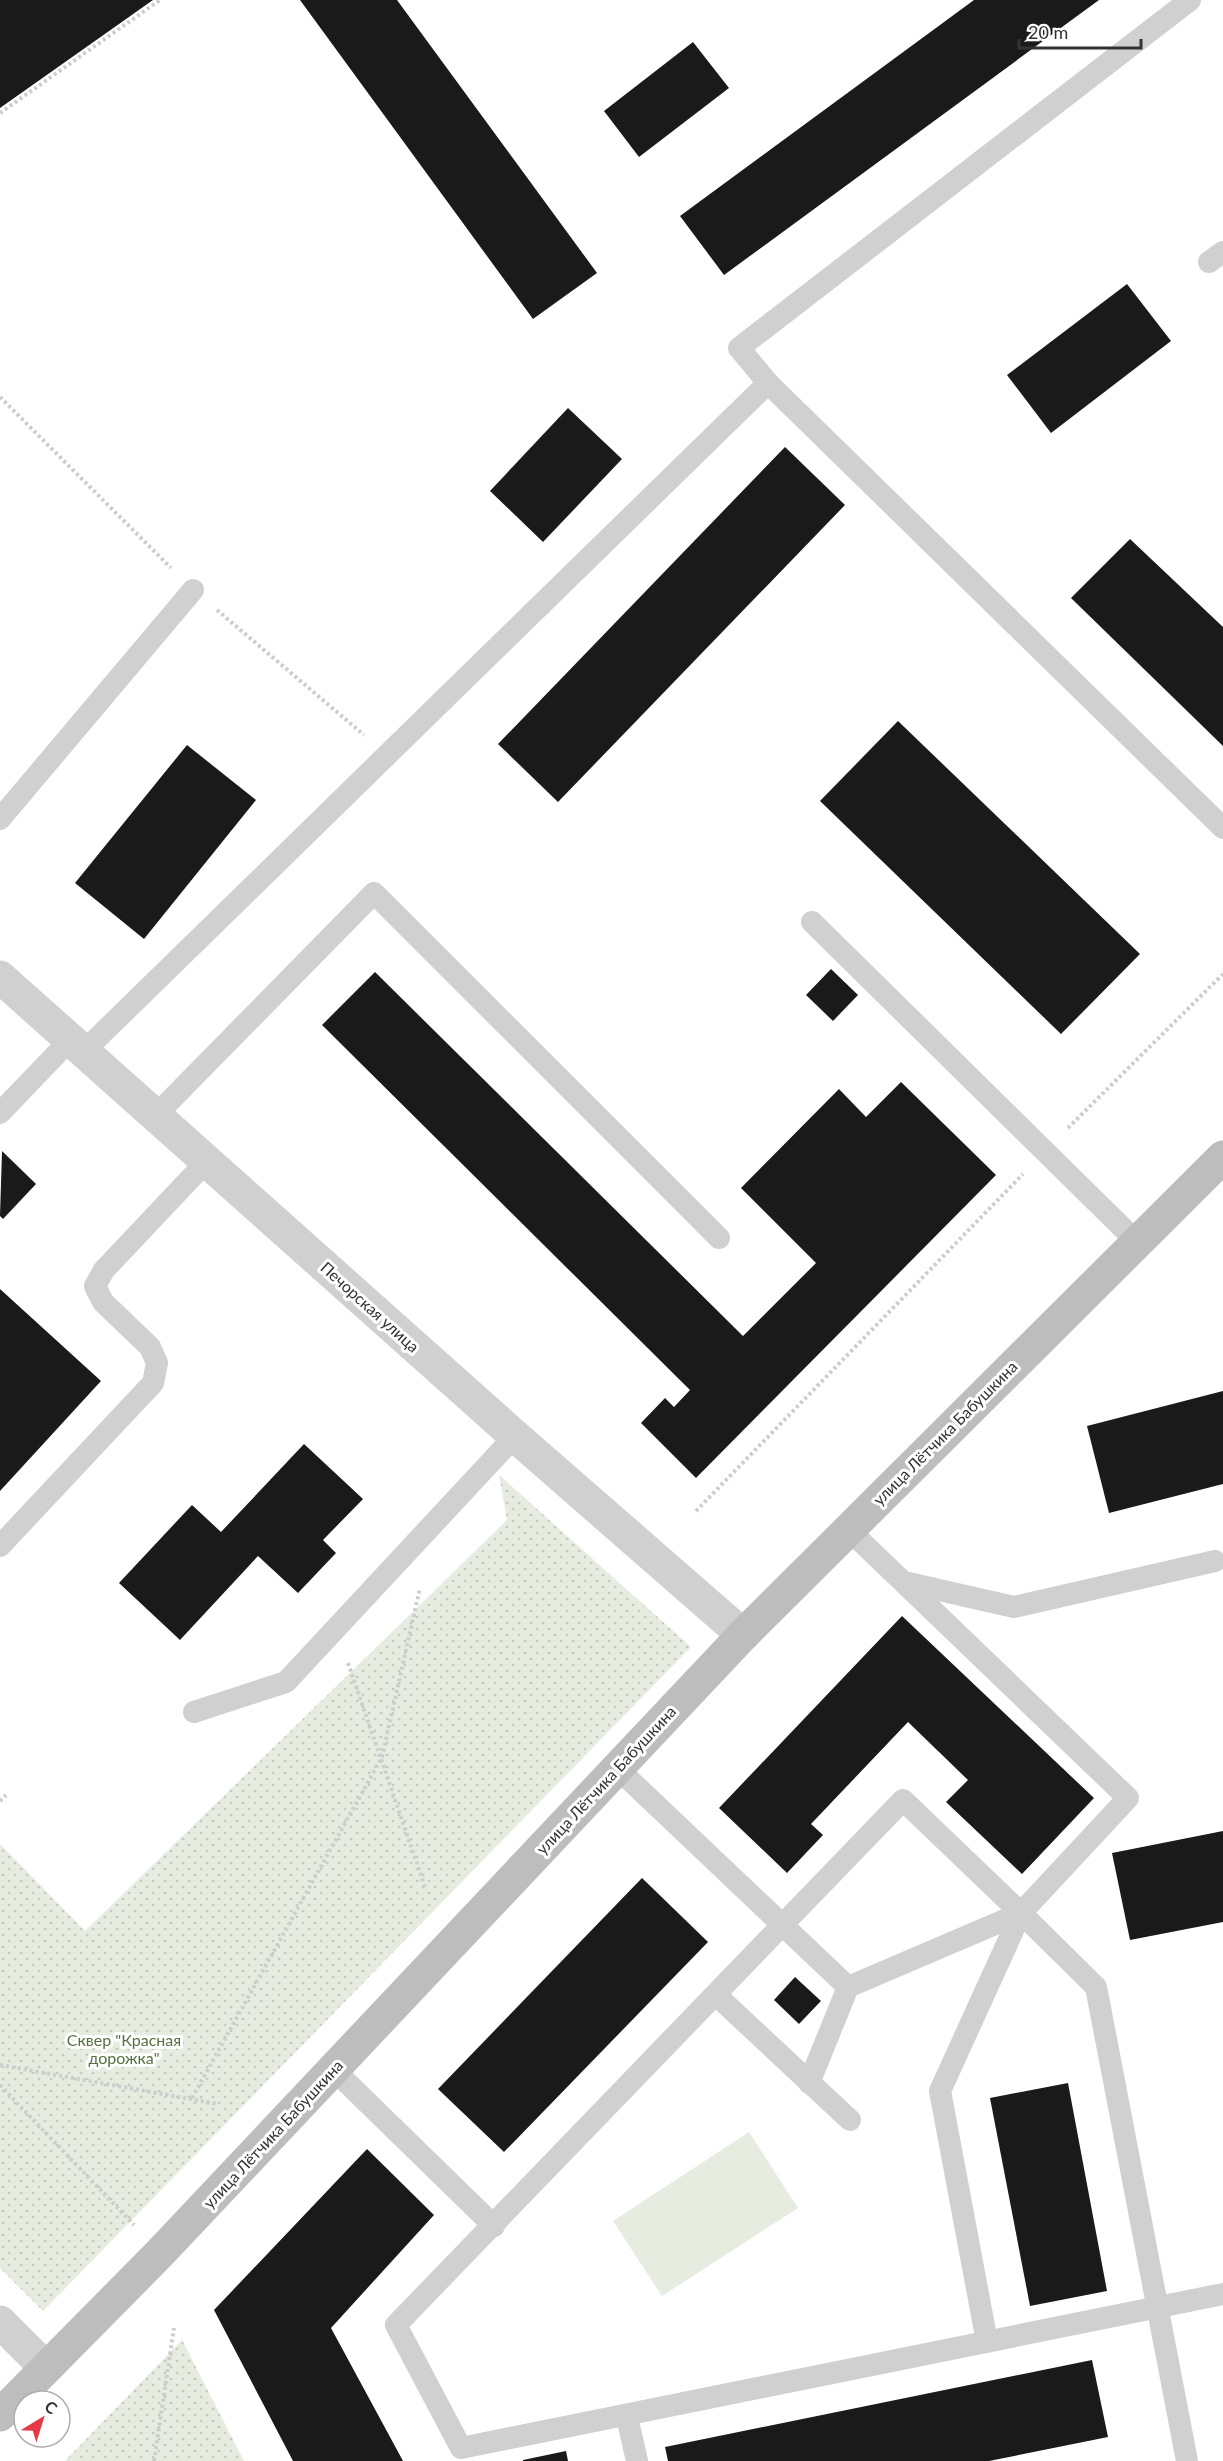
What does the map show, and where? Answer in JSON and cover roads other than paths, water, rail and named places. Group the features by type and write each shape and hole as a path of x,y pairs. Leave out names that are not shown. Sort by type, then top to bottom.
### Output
{"main road":[{"name":"улица Лётчика Бабушкина","path":"0,2415 160,2253 743,1635 1223,1157"}],"street":[{"name":"Печорская улица","path":"0,977 154,1117 743,1635"},
{"path":"0,2322 46,2368"}],"lane":[{"path":"1191,0 739,348 768,383 1223,828"},
{"path":"0,1113 76,1047 768,383"},
{"path":"0,819 193,590"},
{"path":"154,1117 374,893 719,1238"},
{"path":"812,922 1138,1243"},
{"path":"0,1546 153,1383 157,1363 150,1347 103,1302 95,1286 104,1270 206,1162"},
{"path":"194,1712 286,1682 515,1436"},
{"path":"848,1529 1128,1798 1021,1913 940,2091 987,2342"},
{"path":"902,1582 1014,1607 1215,1561"},
{"path":"617,1768 848,1987"},
{"path":"1187,2461 1156,2308 1096,1987 903,1800 396,2325 461,2448 627,2416 987,2342 1156,2308 1223,2294"},
{"path":"809,2083 848,1987 1021,1913"},
{"path":"716,1995 850,2120"},
{"path":"334,2070 494,2226"},
{"path":"627,2416 637,2461"}],"park label":[{"name":"Сквер \"Красная дорожка\"","path":"124,2049"}]}
